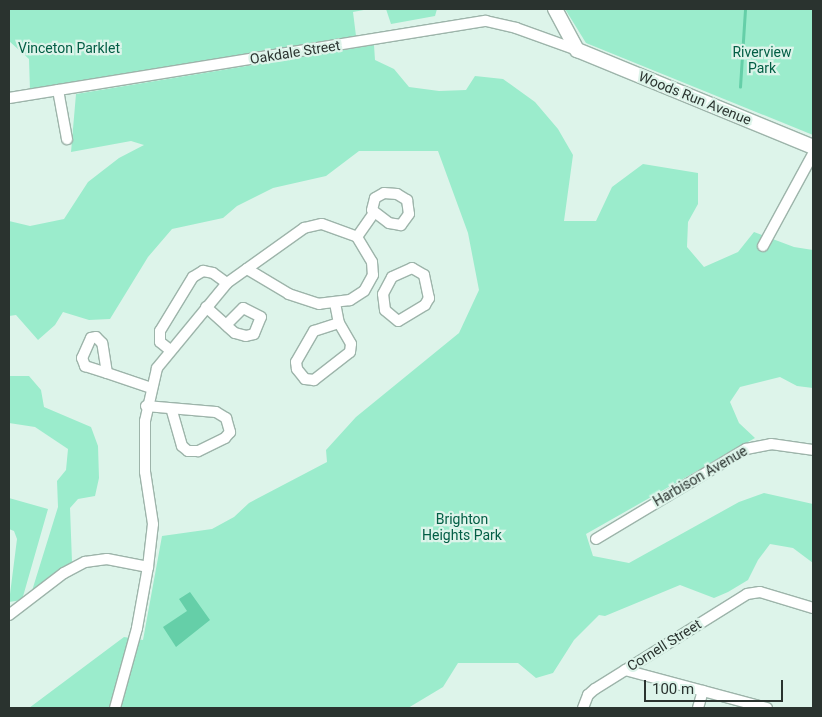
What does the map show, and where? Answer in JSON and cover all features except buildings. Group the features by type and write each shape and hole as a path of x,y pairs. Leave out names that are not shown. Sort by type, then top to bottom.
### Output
{"street":[{"path":"555,9 577,50"},
{"name":"Oakdale Street","path":"9,98 486,21 516,28 577,50"},
{"name":"Woods Run Avenue","path":"577,50 813,147"},
{"path":"58,90 67,139"},
{"path":"763,246 813,154"},
{"path":"357,237 374,213"},
{"path":"115,708 137,628 148,567 152,524 145,472 146,406 150,388 158,368 170,350 227,283 304,228 322,224 357,237 372,262 373,275 364,291 350,300 319,304 288,294 247,269"},
{"path":"412,268 419,270 424,276 428,302 405,320 395,320 383,305 389,281 412,268"},
{"path":"170,350 160,342 160,331 193,277 203,271 213,273 227,283"},
{"path":"373,275 389,281"},
{"path":"334,303 339,323 350,341 350,352 314,380 305,379 297,369 296,362 310,338 318,328 339,323"},
{"path":"206,307 226,325"},
{"path":"107,373 150,388"},
{"path":"146,406 172,410 188,408 216,412 226,418 230,432 225,438 198,451 188,451 182,446 172,410"},
{"name":"Harbison Avenue","path":"596,539 746,449 771,444 813,450"},
{"path":"9,615 64,573 85,562 107,559 148,567"},
{"name":"Cornell Street","path":"583,708 591,692 754,591 813,608"},
{"path":"625,670 767,708"},
{"path":"698,708 703,691"}],"green space":[{"name":"Vinceton Parklet","path":"9,9 369,9 353,12 356,36 321,42 322,47 30,91 29,59 9,41"},
{"path":"386,9 437,9 435,16 391,24"},
{"name":"Riverview Park","path":"565,9 813,9 813,135 586,43"},
{"name":"Brighton Heights Park","path":"374,45 375,60 394,69 409,87 439,91 466,90 475,76 503,79 535,102 558,129 573,155 564,221 596,221 612,187 643,164 698,173 698,204 688,222 687,247 704,267 738,252 754,232 794,247 813,250 813,388 797,386 780,377 740,387 730,402 739,423 755,438 586,534 593,556 629,563 739,502 764,493 813,504 813,563 793,548 770,544 758,560 748,580 714,598 680,585 605,616 599,615 574,640 553,673 536,678 518,663 458,663 443,687 408,708 29,708 124,637 143,640 162,536 212,529 234,517 249,503 327,462 326,450 356,417 459,333 479,290 468,233 438,151 359,151 326,176 273,188 237,206 223,218 172,229 148,257 110,319 89,320 63,312 55,325 38,340 16,315 9,316 9,221 30,226 64,219 88,182 119,158 144,145 131,141 71,152 76,94"},
{"path":"9,376 29,376 41,390 44,407 91,427 98,446 99,478 95,496 78,499 70,508 72,562 31,594 58,507 57,481 66,470 68,449 35,427 9,423"},
{"path":"9,498 48,509 22,600 9,602 17,539 14,531 9,529"}],"shaded area":[{"path":"190,592 210,620 176,647 163,627 187,611 179,599"}],"waterway":[{"path":"740,87 745,9"}]}
